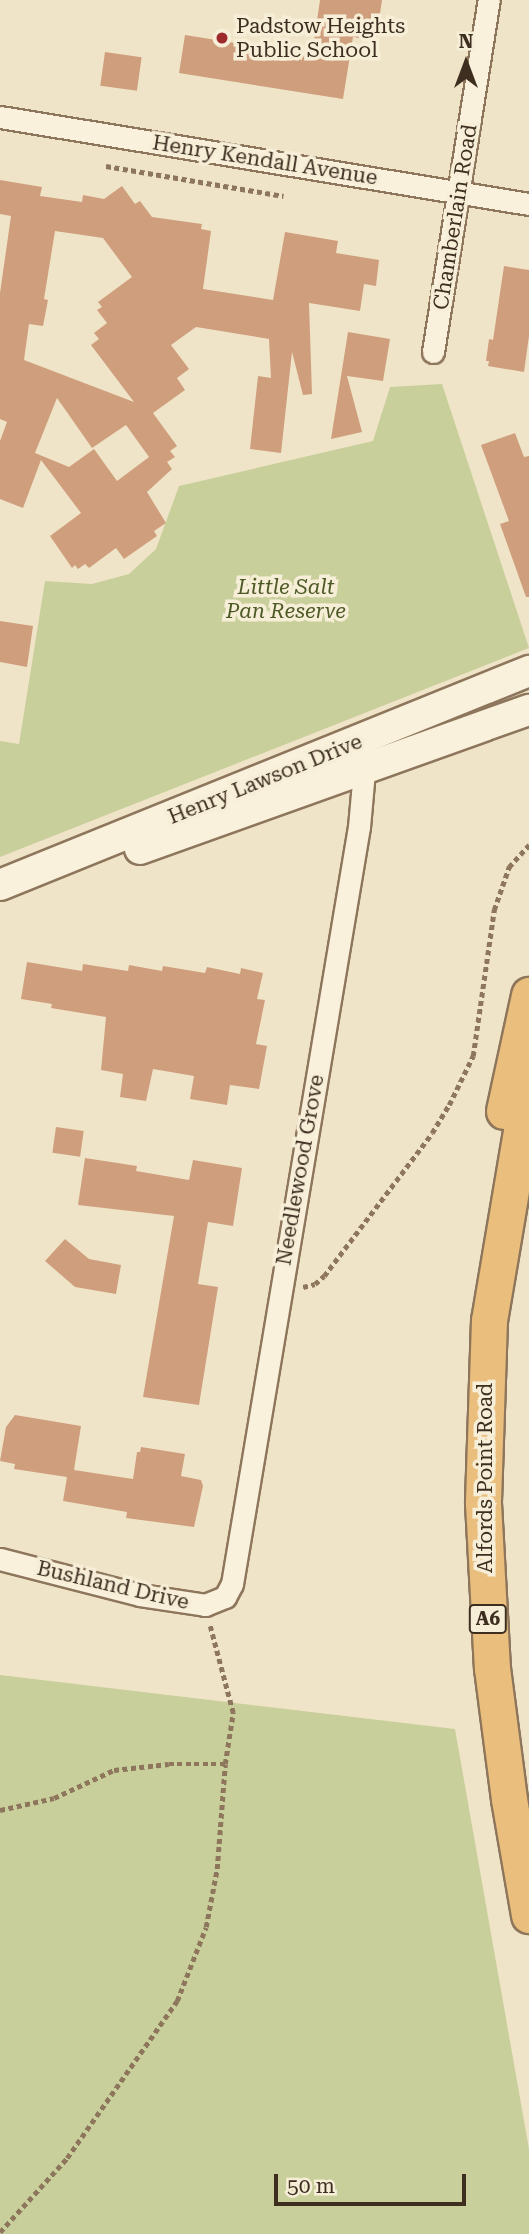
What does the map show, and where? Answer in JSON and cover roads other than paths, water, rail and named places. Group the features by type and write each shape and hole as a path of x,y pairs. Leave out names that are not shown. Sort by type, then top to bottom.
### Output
{"highway":[{"path":"489,1320 497,1150 529,995"},
{"name":"Alfords Point Road","path":"529,1084 489,1320 483,1453 486,1600 499,1733 529,1915"}],"main road":[{"name":"Henry Lawson Drive","path":"0,885 529,671"},
{"name":"Henry Lawson Drive","path":"0,898 364,771 529,710"}],"street":[{"name":"Chamberlain Road","path":"433,352 489,0"},
{"name":"Henry Kendall Avenue","path":"0,117 529,204"},
{"name":"Needlewood Grove","path":"215,1601 236,1569 280,1288 359,827 364,771 354,743"},
{"name":"Bushland Drive","path":"0,1559 140,1595 215,1601"}],"place":[{"name":"Padstow Heights Public School","path":"222,38"}],"park label":[{"name":"Little Salt Pan Reserve","path":"286,599"}]}
